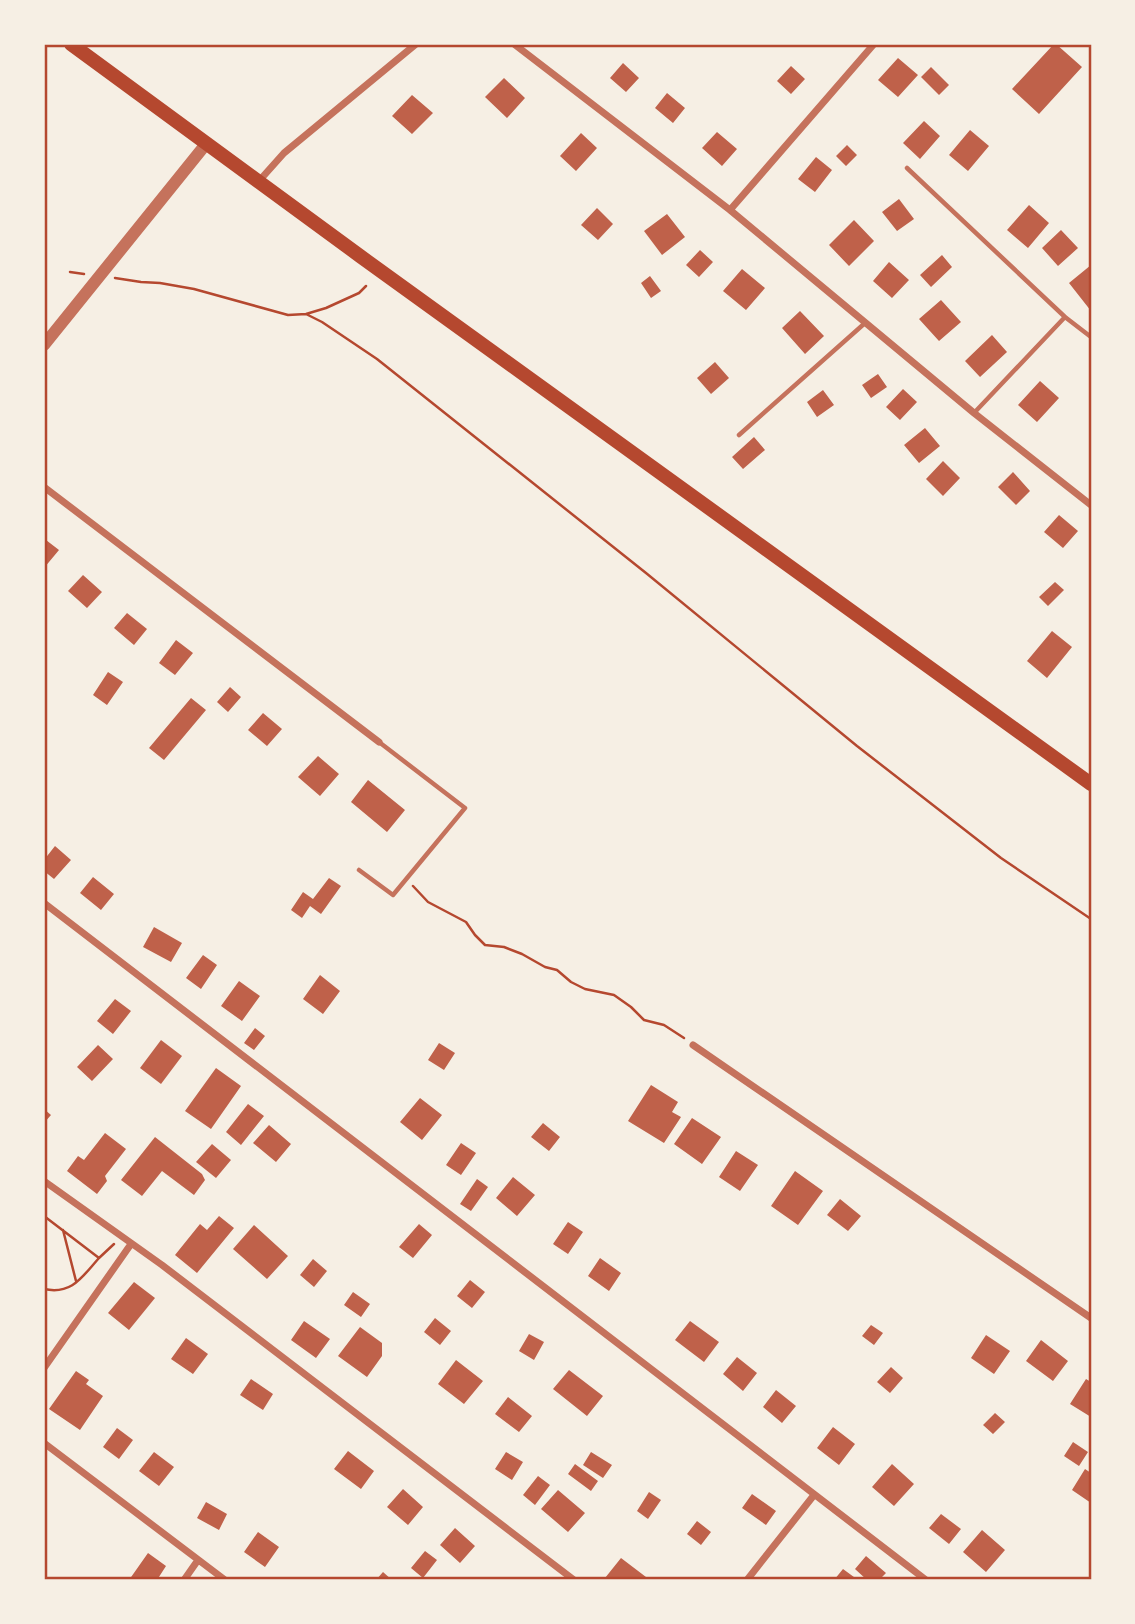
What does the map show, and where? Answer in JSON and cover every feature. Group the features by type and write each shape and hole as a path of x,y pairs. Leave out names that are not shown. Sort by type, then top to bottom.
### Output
{"main road":[{"path":"71,44 1091,784"}],"street":[{"path":"258,182 284,153 416,44"},
{"path":"514,44 730,210 974,413 1091,505"},
{"path":"730,210 874,44"},
{"path":"44,343 206,144"},
{"path":"44,487 379,742"},
{"path":"44,903 926,1580"},
{"path":"693,1045 1091,1318"},
{"path":"44,1181 121,1236 574,1580"},
{"path":"44,1368 131,1244"},
{"path":"44,1443 225,1580"},
{"path":"747,1580 814,1495"},
{"path":"184,1580 198,1560"}],"lane":[{"path":"907,168 1065,317 1091,337"},
{"path":"974,413 1065,317"},
{"path":"739,435 865,323"},
{"path":"359,870 393,895 465,808 379,742"}],"path":[{"path":"70,272 194,289 288,315 306,314 326,308 359,293 366,286"},
{"path":"306,314 377,359 646,573 857,746 1001,858 1091,919"},
{"path":"406,878 428,902 466,922 485,944 522,954 545,967 557,970 585,989 614,995 644,1020 664,1025 693,1045"},
{"path":"44,1216 99,1258"},
{"path":"64,1230 76,1282"},
{"path":"44,1289 64,1290 76,1282 121,1236"}],"building":[{"path":"1054,44 1082,67 1039,114 1012,89"},
{"path":"898,58 918,75 898,97 878,80"},
{"path":"623,63 639,78 626,92 610,78"},
{"path":"791,66 805,79 791,94 777,81"},
{"path":"931,67 949,85 939,95 921,77"},
{"path":"504,78 525,98 507,118 485,97"},
{"path":"667,93 685,108 673,123 655,108"},
{"path":"412,95 433,113 412,134 392,116"},
{"path":"924,121 940,136 920,159 903,143"},
{"path":"970,130 989,146 968,171 949,155"},
{"path":"717,132 737,149 722,166 702,148"},
{"path":"581,133 597,148 576,171 560,156"},
{"path":"847,145 857,155 846,166 836,156"},
{"path":"816,157 832,170 815,192 798,179"},
{"path":"899,199 914,219 897,231 882,212"},
{"path":"1029,205 1049,223 1028,248 1007,230"},
{"path":"597,208 613,224 598,240 581,225"},
{"path":"667,214 685,237 662,255 644,231"},
{"path":"854,220 874,241 849,266 829,245"},
{"path":"1061,230 1078,248 1058,266 1042,248"},
{"path":"700,250 713,262 699,277 686,265"},
{"path":"942,255 952,267 931,287 920,275"},
{"path":"889,262 909,280 892,298 873,281"},
{"path":"1091,265 1091,311 1069,283"},
{"path":"742,269 765,288 746,310 723,291"},
{"path":"650,276 661,291 651,298 641,283"},
{"path":"941,300 961,322 939,341 919,319"},
{"path":"800,311 824,336 805,354 782,328"},
{"path":"992,335 1007,352 980,377 965,361"},
{"path":"715,362 729,378 711,394 697,378"},
{"path":"878,374 887,387 871,398 862,385"},
{"path":"1040,381 1059,398 1037,422 1018,405"},
{"path":"903,389 917,402 900,420 886,407"},
{"path":"823,390 834,405 817,417 807,402"},
{"path":"925,428 940,446 919,463 904,445"},
{"path":"754,437 765,450 743,469 732,457"},
{"path":"943,461 960,478 943,496 926,479"},
{"path":"1013,472 1030,491 1016,505 998,487"},
{"path":"1059,515 1078,531 1063,548 1044,532"},
{"path":"46,540 59,550 44,568 44,543"},
{"path":"83,575 102,592 87,608 68,591"},
{"path":"1055,582 1064,590 1048,606 1039,597"},
{"path":"127,613 147,629 134,645 114,628"},
{"path":"1052,631 1072,647 1047,678 1027,661"},
{"path":"176,640 193,653 175,675 159,663"},
{"path":"108,672 123,682 107,705 93,695"},
{"path":"230,687 241,697 228,712 217,702"},
{"path":"191,698 206,710 164,760 149,748"},
{"path":"263,713 282,729 267,746 248,730"},
{"path":"318,756 339,774 320,796 298,777"},
{"path":"368,780 405,810 387,832 351,802"},
{"path":"55,846 71,860 54,879 44,871 44,860"},
{"path":"93,877 114,894 101,910 80,893"},
{"path":"329,878 341,886 321,914 310,906 302,918 291,910 303,892 313,899"},
{"path":"154,927 182,943 171,962 143,947"},
{"path":"203,955 217,965 201,989 186,978"},
{"path":"320,975 340,991 323,1014 303,999"},
{"path":"239,981 260,996 242,1021 221,1006"},
{"path":"115,999 131,1011 113,1034 97,1021"},
{"path":"255,1028 265,1036 254,1050 244,1043"},
{"path":"161,1040 182,1056 161,1084 140,1068"},
{"path":"439,1043 455,1053 444,1070 428,1060"},
{"path":"98,1045 113,1059 92,1081 77,1067"},
{"path":"216,1068 241,1086 211,1129 185,1111"},
{"path":"651,1085 678,1102 672,1112 681,1117 664,1143 628,1121"},
{"path":"420,1098 442,1115 422,1140 400,1122"},
{"path":"248,1104 264,1116 241,1145 226,1132"},
{"path":"44,1109 51,1115 44,1123"},
{"path":"692,1118 721,1137 702,1164 674,1144"},
{"path":"543,1123 560,1137 549,1151 531,1137"},
{"path":"269,1125 291,1144 276,1162 253,1143"},
{"path":"105,1133 126,1149 105,1176 107,1181 97,1194 67,1171 78,1156 84,1160"},
{"path":"155,1137 202,1174 205,1180 194,1195 162,1171 142,1196 121,1180"},
{"path":"461,1143 476,1153 461,1175 446,1165"},
{"path":"212,1144 231,1160 216,1178 196,1162"},
{"path":"736,1151 758,1165 740,1191 719,1177"},
{"path":"795,1171 823,1191 798,1225 771,1206"},
{"path":"513,1177 535,1195 517,1216 496,1198"},
{"path":"477,1179 488,1187 471,1211 460,1204"},
{"path":"840,1199 861,1216 848,1231 827,1215"},
{"path":"219,1216 234,1228 197,1273 175,1255 200,1224 207,1230"},
{"path":"568,1222 583,1232 568,1254 553,1244"},
{"path":"419,1224 432,1235 413,1258 399,1247"},
{"path":"254,1225 288,1256 267,1279 233,1249"},
{"path":"600,1258 621,1273 609,1291 588,1276"},
{"path":"313,1259 327,1271 314,1287 300,1275"},
{"path":"470,1280 485,1292 472,1308 457,1296"},
{"path":"134,1282 155,1298 129,1330 108,1313"},
{"path":"353,1292 370,1304 361,1317 344,1305"},
{"path":"435,1318 451,1331 440,1345 424,1332"},
{"path":"304,1321 330,1339 316,1358 291,1340"},
{"path":"690,1321 719,1342 704,1362 675,1340"},
{"path":"871,1325 883,1333 874,1345 862,1336"},
{"path":"360,1327 382,1343 382,1356 367,1377 338,1356"},
{"path":"529,1334 544,1342 534,1360 519,1351"},
{"path":"986,1335 1010,1351 994,1374 971,1358"},
{"path":"186,1338 208,1354 193,1374 171,1359"},
{"path":"1041,1340 1068,1361 1053,1381 1026,1361"},
{"path":"737,1357 757,1373 743,1391 723,1374"},
{"path":"456,1360 483,1381 464,1404 438,1384"},
{"path":"891,1367 903,1378 890,1393 877,1382"},
{"path":"569,1370 603,1396 587,1416 553,1389"},
{"path":"76,1371 89,1380 86,1384 103,1396 80,1430 49,1409"},
{"path":"251,1379 273,1394 263,1410 240,1395"},
{"path":"1086,1379 1091,1382 1091,1417 1070,1404"},
{"path":"776,1390 796,1406 782,1423 763,1407"},
{"path":"508,1397 532,1416 519,1432 495,1414"},
{"path":"995,1413 1005,1422 993,1434 983,1425"},
{"path":"833,1427 855,1444 839,1465 817,1448"},
{"path":"117,1428 133,1440 119,1459 103,1447"},
{"path":"1073,1442 1088,1452 1079,1466 1064,1456"},
{"path":"348,1451 374,1471 361,1489 334,1469"},
{"path":"154,1452 174,1467 159,1486 139,1471"},
{"path":"506,1452 523,1462 512,1480 495,1469"},
{"path":"591,1452 612,1465 603,1478 583,1465"},
{"path":"575,1464 598,1481 591,1491 568,1474"},
{"path":"892,1464 914,1484 894,1506 872,1487"},
{"path":"1085,1469 1091,1473 1091,1503 1072,1490"},
{"path":"538,1476 550,1485 535,1505 523,1495"},
{"path":"403,1489 423,1507 408,1525 387,1507"},
{"path":"558,1490 585,1513 568,1532 541,1509"},
{"path":"649,1492 661,1500 648,1519 637,1511"},
{"path":"752,1494 776,1511 766,1525 742,1508"},
{"path":"206,1502 227,1514 219,1530 197,1518"},
{"path":"941,1514 961,1529 949,1544 929,1528"},
{"path":"697,1521 711,1532 701,1545 687,1534"},
{"path":"455,1528 475,1546 460,1563 440,1545"},
{"path":"982,1530 1005,1550 986,1572 963,1552"},
{"path":"258,1532 279,1547 265,1567 244,1552"},
{"path":"425,1551 437,1560 423,1578 411,1568"},
{"path":"148,1553 166,1566 157,1580 129,1580"},
{"path":"866,1556 886,1573 879,1580 867,1580 855,1569"},
{"path":"621,1558 646,1577 644,1580 605,1578"},
{"path":"843,1569 858,1580 834,1580"},
{"path":"383,1572 392,1580 376,1580"}]}
